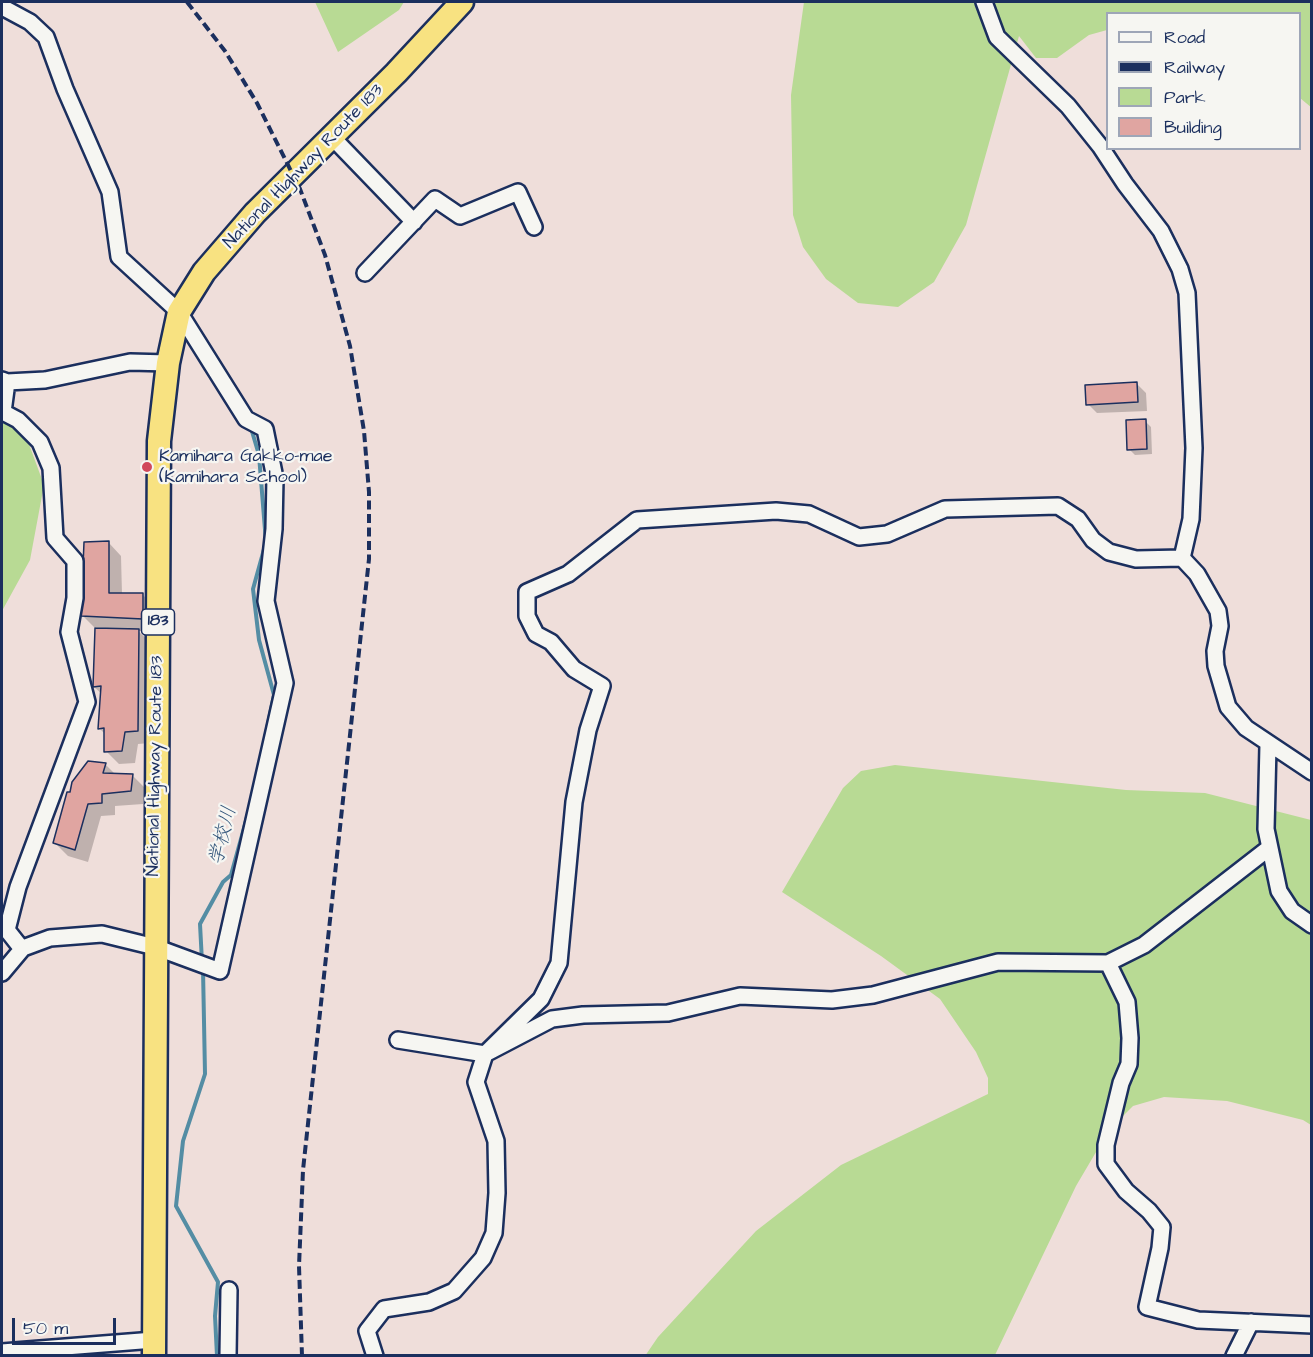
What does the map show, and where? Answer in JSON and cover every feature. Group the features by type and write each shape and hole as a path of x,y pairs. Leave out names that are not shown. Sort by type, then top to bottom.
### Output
{"highway":[{"name":"National Highway Route 183","path":"154,1348 159,441 168,363 179,312 204,272 255,213 396,73 462,2"}],"street":[{"path":"2,2 4,8 30,22 46,37 65,89 110,192 119,257 179,312 246,419 265,429 275,478 274,529 266,601 285,683 220,971 155,947 102,934 50,938 22,949 2,973"},
{"path":"984,2 997,37 1068,106 1100,146 1125,184 1161,231 1180,269 1187,293 1194,448 1191,519 1182,558"},
{"path":"332,136 414,222"},
{"path":"365,273 435,199 460,216 518,192 534,227"},
{"path":"22,949 7,930 15,898 87,702 69,632 75,598 75,561 55,538 51,468 40,442 18,420 3,412 4,381 45,380 130,362 168,363"},
{"path":"375,1356 367,1331 384,1309 429,1302 454,1291 483,1258 494,1233 497,1193 496,1141 476,1082 485,1054 541,999 559,963 574,802 588,730 602,686 574,669 551,642 536,634 527,616 527,592 568,573 637,520 776,511 809,514 859,537 887,534 945,509 1058,506 1078,519 1093,540 1109,552 1136,559 1182,558 1197,574 1218,611 1220,626 1215,651 1216,666 1228,707 1246,728 1311,772"},
{"path":"1269,745 1266,829 1279,891 1292,911 1311,925"},
{"path":"398,1040 485,1054 552,1019 583,1015 668,1013 740,996 832,1000 873,995 998,962 1108,963 1144,945 1269,848"},
{"path":"1108,963 1128,1002 1130,1038 1129,1064 1121,1083 1106,1145 1106,1164 1126,1191 1149,1211 1162,1227 1160,1248 1147,1307 1198,1320 1311,1325"},
{"path":"228,1356 229,1290"},
{"path":"1234,1356 1251,1322"},
{"path":"2,1352 154,1348"}],"green space":[{"path":"315,2 404,2 399,10 338,52"},
{"path":"804,2 1311,2 1312,108 1301,99 1301,12 1106,12 1106,30 1089,35 1057,58 1036,58 1019,36 966,225 934,282 898,307 858,303 826,279 803,247 793,215 791,95"},
{"path":"2,402 22,425 44,485 30,560 2,611"},
{"path":"895,765 1126,790 1205,793 1311,820 1311,1125 1303,1120 1227,1101 1164,1097 1133,1106 1109,1130 1076,1186 995,1355 645,1356 658,1337 756,1231 841,1165 988,1094 988,1078 976,1052 940,999 881,956 782,892 843,788 861,771"}],"building":[{"path":"1137,382 1138,402 1086,405 1085,385"},
{"path":"1146,419 1147,449 1127,450 1126,420"},
{"path":"109,541 109,593 143,593 143,619 81,616 84,542"},
{"path":"95,628 139,629 138,731 125,732 122,751 104,752 104,728 98,729 101,686 93,687"},
{"path":"88,761 106,763 103,773 133,774 131,791 102,794 102,803 88,804 75,850 53,843 67,792 70,792 72,782"}],"waterway":[{"name":"学校川","path":"251,428 259,455 266,542 253,589 259,640 274,695 262,753"},
{"name":"学校川","path":"202,962 200,924 223,882 231,875 249,810"},
{"name":"学校川","path":"203,969 205,1074 183,1141 176,1206 218,1282 215,1316 217,1356"}],"railway":[{"path":"187,2 225,51 257,103 300,189 325,255 350,346 364,431 369,492 369,559 303,1170 299,1266 302,1356"}],"place":[{"name":"Kamihara Gakko-mae (Kamihara School)","path":"147,467"}]}
